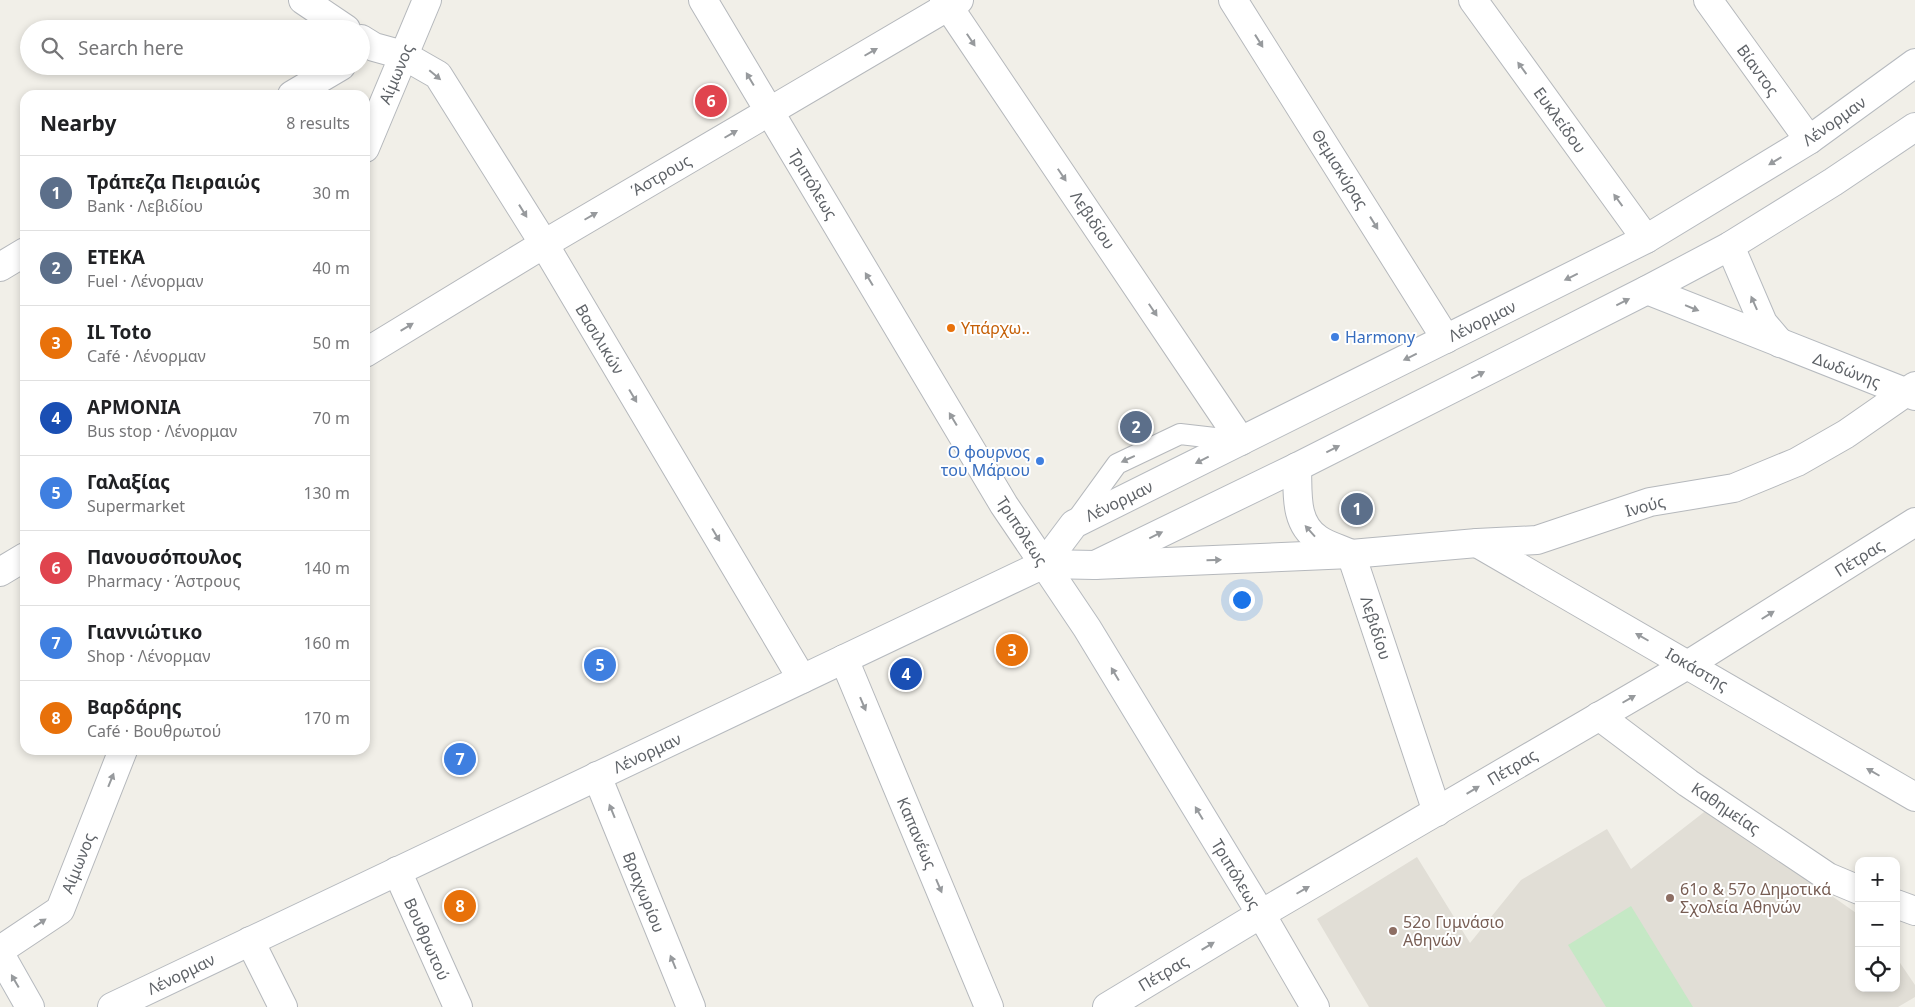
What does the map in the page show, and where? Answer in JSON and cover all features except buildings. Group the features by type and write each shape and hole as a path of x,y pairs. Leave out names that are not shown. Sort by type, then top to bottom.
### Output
{"street":[{"path":"303,0 333,20"},
{"name":"Αίμωνος","path":"370,136 427,0"},
{"name":"Τριπόλεως","path":"703,0 1004,505 1087,628 1261,914 1315,1007"},
{"name":"Θεμισκύρας","path":"1234,0 1446,339"},
{"name":"Ευκλείδου","path":"1473,0 1646,239"},
{"name":"Βίαντος","path":"1708,0 1809,140"},
{"name":"Άστρους","path":"370,350 950,2"},
{"name":"Λεβιδίου","path":"950,2 1241,440"},
{"name":"Βασιλικών","path":"370,48 403,55 438,75 544,244 802,679"},
{"name":"Λένορμαν","path":"1044,564 1074,524 1646,239 1809,140 1915,63"},
{"path":"301,90 326,75"},
{"name":"Λένορμαν","path":"1095,565 1297,467 1730,246 1833,182 1915,126"},
{"name":"Δωδώνης","path":"1730,246 1763,323 1780,343"},
{"path":"0,267 20,255"},
{"name":"Δωδώνης","path":"1647,290 1780,343 1912,391"},
{"name":"Ινούς","path":"1351,554 1537,540 1650,502 1734,488 1797,462 1846,434 1912,391"},
{"path":"1297,467 1298,508 1305,528 1319,540 1351,554"},
{"name":"Πέτρας","path":"1106,1007 1261,914 1689,664 1915,522"},
{"name":"Ιοκάστης","path":"1478,543 1915,797"},
{"name":"Λένορμαν","path":"112,1007 1044,564 1095,565 1351,554"},
{"name":"Λεβιδίου","path":"1351,554 1437,812"},
{"path":"0,572 20,560"},
{"name":"Καπανέως","path":"844,658 989,1007"},
{"name":"Καθημείας","path":"1599,716 1688,783 1828,877 1855,888"},
{"name":"Αίμωνος","path":"0,950 60,910 121,755"},
{"name":"Βραχωρίου","path":"597,776 692,1007"},
{"name":"Βουθρωτού","path":"397,871 458,1007"},
{"path":"1900,905 1915,911"},
{"path":"250,942 283,1007"},
{"path":"0,954 30,1007"}],"shaded area":[{"name":"61ο & 57ο Δημοτικά Σχολεία Αθηνών","path":"1708,809 1855,912 1855,992 1900,992 1900,963 1915,985 1915,997 1898,1007 1369,1007 1317,919 1417,857 1470,943 1521,880 1607,829 1631,869"}],"green space":[{"path":"1631,906 1693,1007 1606,1007 1568,945"}],"place":[{"name":"Πανουσόπουλος","path":"711,101"},
{"name":"Υπάρχω..","path":"951,328"},
{"name":"Harmony","path":"1335,337"},
{"name":"ΕΤΕΚΑ","path":"1136,427"},
{"name":"Ο φουρνος του Μάριου","path":"1040,461"},
{"name":"Τράπεζα Πειραιώς","path":"1357,509"},
{"name":"IL Toto","path":"1012,650"},
{"name":"Γαλαξίας","path":"600,665"},
{"name":"ΑΡΜΟΝΙΑ","path":"906,674"},
{"name":"Γιαννιώτικο","path":"460,759"},
{"name":"61ο & 57ο Δημοτικά Σχολεία Αθηνών","path":"1670,898"},
{"name":"Βαρδάρης","path":"460,906"},
{"name":"52ο Γυμνάσιο Αθηνών","path":"1393,931"}]}
